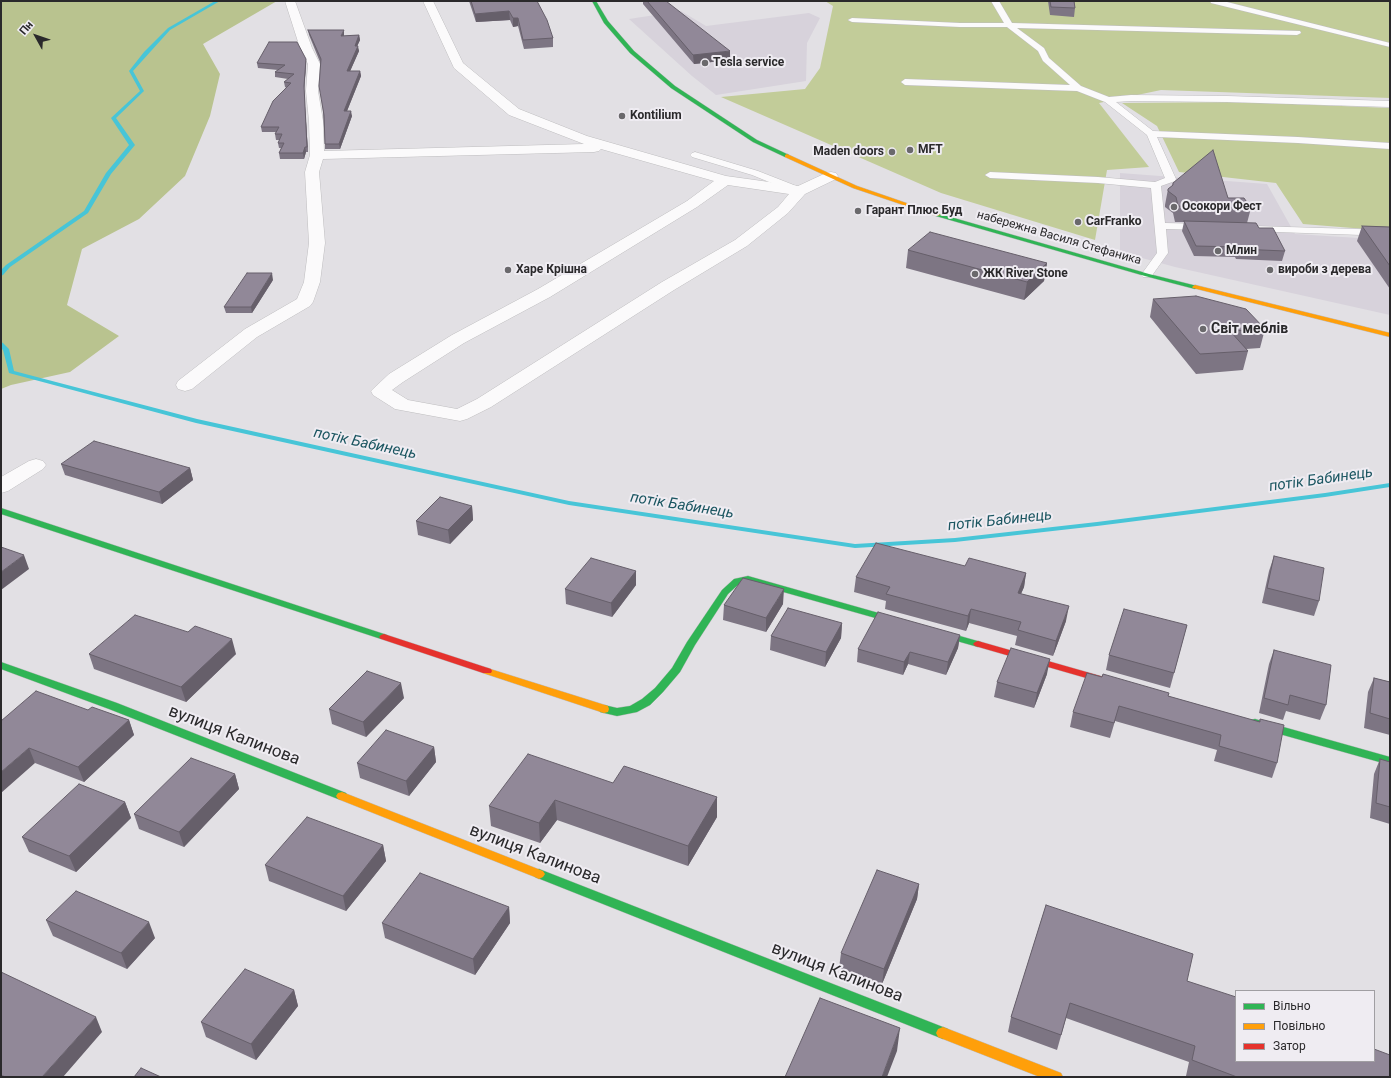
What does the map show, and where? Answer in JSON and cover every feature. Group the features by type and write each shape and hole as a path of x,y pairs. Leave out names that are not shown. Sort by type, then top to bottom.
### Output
{"street":[{"path":"185,385 251,333 304,302 312,282 317,243 312,172 316,155 316,121 312,90 314,64 306,48 290,1"},
{"path":"428,1 458,66 514,112 582,139 725,180 800,191"},
{"name":"набережна Василя Стефаника","path":"594,1 606,22 632,52 673,87 755,141 831,176 946,218 1147,275 1390,335"},
{"path":"316,155 613,148"},
{"path":"725,180 692,204 544,293 458,339 396,378 380,392 402,405 460,415 484,403 668,286 741,243 783,210 800,191 831,176"},
{"path":"1,487 36,465"},
{"path":"1,511 562,697 617,712 633,709 646,702 659,690 676,670 690,644 725,592 737,581 748,579 1122,685"},
{"name":"вулиця Калинова","path":"1,665 113,706 1056,1077"},
{"path":"1244,720 1390,761"}],"lane":[{"path":"995,1 1009,25 1041,50 1046,59 1078,88"},
{"path":"1214,1 1390,46"},
{"path":"852,20 960,25 1297,33"},
{"path":"905,82 1078,88 1108,100 1151,134 1171,179 1156,185 1098,180 990,175"},
{"path":"1108,100 1131,98 1228,99 1390,104"},
{"path":"1151,134 1298,140 1390,146"},
{"path":"695,155 755,173 800,191"},
{"path":"1147,275 1163,253 1156,185"},
{"path":"1160,226 1216,227"},
{"path":"1240,228 1390,233"}],"shaded area":[{"path":"681,11 706,26 809,13 820,18 807,43 806,81 716,95 692,76 629,19"},
{"path":"1120,173 1267,184 1295,234 1390,240 1390,315 1175,267 1120,252"}],"green space":[{"path":"1,1 277,1 203,44 220,74 210,116 185,176 139,219 82,249 67,305 119,336 70,372 11,385 1,389"},
{"path":"825,1 1390,1 1390,98 1161,90 1099,103 1149,167 1107,170 1095,240 941,193 721,97 805,89 820,68 833,6"},
{"path":"1244,102 1390,108 1390,231 1303,224 1276,183 1179,172 1157,126 1122,103"}],"building":[{"path":"471,1 537,1 547,20 553,38 523,40 518,18 513,18 509,11 475,14"},
{"path":"647,1 666,1 730,51 693,55"},
{"path":"1050,1 1074,1 1075,8 1051,7"},
{"path":"308,30 344,30 341,36 359,35 355,46 358,46 347,71 360,71 344,111 351,111 339,144 325,144 324,115 319,86 321,59"},
{"path":"269,42 297,42 306,59 304,86 307,147 305,147 303,153 279,153 284,143 278,143 282,134 275,134 279,127 261,127 273,101 291,83 284,82 294,74 275,72 285,65 257,63"},
{"path":"1213,150 1228,198 1244,198 1251,208 1178,206 1176,197 1168,191 1173,183"},
{"path":"1184,221 1256,223 1259,228 1273,228 1285,251 1239,249 1238,247 1196,246"},
{"path":"1362,226 1390,227 1390,266"},
{"path":"930,232 1047,263 1027,282 908,250"},
{"path":"247,273 272,273 251,307 224,307"},
{"path":"1196,296 1246,309 1265,329 1230,331 1248,351 1200,354 1153,299"},
{"path":"94,441 190,468 159,492 61,464"},
{"path":"440,497 472,506 448,530 416,521"},
{"path":"876,543 965,566 969,558 1026,573 1018,593 1069,606 1056,641 1018,630 1021,622 971,609 968,616 886,594 890,587 856,577"},
{"path":"1,547 24,555 1,572"},
{"path":"1274,556 1324,568 1319,601 1267,588"},
{"path":"591,558 636,571 611,603 565,589"},
{"path":"743,578 784,589 766,618 724,605"},
{"path":"788,608 842,623 826,652 771,636"},
{"path":"1124,609 1187,625 1174,673 1109,655"},
{"path":"878,612 960,635 948,662 910,652 904,662 858,649"},
{"path":"135,615 188,632 195,626 232,639 181,687 89,654"},
{"path":"1011,648 1050,659 1037,693 997,682"},
{"path":"1274,650 1331,665 1326,705 1290,695 1288,705 1264,698"},
{"path":"367,671 401,683 363,722 329,709"},
{"path":"1087,673 1102,677 1103,674 1169,693 1168,696 1260,722 1260,719 1284,725 1277,763 1219,746 1221,735 1119,706 1114,723 1073,712"},
{"path":"1374,678 1390,682 1390,719 1370,713"},
{"path":"36,691 88,710 92,707 129,720 78,767 29,748 1,772 1,721"},
{"path":"386,730 434,747 406,781 357,763"},
{"path":"528,754 613,783 624,766 717,797 688,846 555,800 539,823 489,806"},
{"path":"191,758 235,774 179,832 134,814"},
{"path":"1380,759 1390,762 1390,807 1376,803"},
{"path":"79,784 125,802 69,856 22,837"},
{"path":"307,817 383,845 343,896 265,865"},
{"path":"877,870 919,884 884,969 841,953"},
{"path":"420,873 509,907 473,959 382,923"},
{"path":"76,891 149,922 121,953 46,920"},
{"path":"1046,905 1193,954 1187,981 1235,997 1235,1062 1375,1062 1375,1049 1390,1055 1390,1077 1237,1077 1192,1060 1195,1046 1070,1003 1061,1035 1011,1017"},
{"path":"245,969 294,990 251,1044 201,1022"},
{"path":"1,972 96,1017 42,1077 5,1077 1,1075"},
{"path":"820,998 900,1028 882,1077 785,1077"},
{"path":"141,1068 161,1077 134,1077"}],"waterway":[{"name":"потік Бабинець","path":"1,274 8,266 86,212 109,173 132,145 113,118 142,91 131,71 169,29 218,1"},
{"name":"потік Бабинець","path":"1,344 6,349 11,372 196,421 569,503 855,546 955,540 1097,524 1325,495 1390,485"}],"traffic: fast":[{"path":"594,1 606,22 632,52 673,87 755,141 787,156"},
{"path":"938,215 1147,275 1195,287"},
{"path":"1,511 384,637"},
{"path":"604,709 617,712 633,709 646,702 659,690 676,670 690,644 725,592 737,581 748,579 978,644"},
{"path":"1,665 113,706 342,796"},
{"path":"1255,723 1390,761"},
{"path":"539,874 943,1033"}],"traffic: slow":[{"path":"787,156 855,187 938,215"},
{"path":"1195,287 1390,335"},
{"path":"487,671 604,709"},
{"path":"342,796 539,874"},
{"path":"943,1033 1056,1077"}],"traffic: jam":[{"path":"384,637 487,671"},
{"path":"978,644 1114,683"}],"place":[{"name":"Tesla service","path":"705,63"},
{"name":"Kontilium","path":"622,116"},
{"name":"MFT","path":"910,150"},
{"name":"Maden doors","path":"892,152"},
{"name":"Осокори Фест","path":"1174,207"},
{"name":"Гарант Плюс Буд","path":"858,211"},
{"name":"CarFranko","path":"1078,222"},
{"name":"Млин","path":"1218,251"},
{"name":"Харе Крішна","path":"508,270"},
{"name":"вироби з дерева","path":"1270,270"},
{"name":"ЖК River Stone","path":"975,274"},
{"name":"Світ меблів","path":"1203,329"}]}
